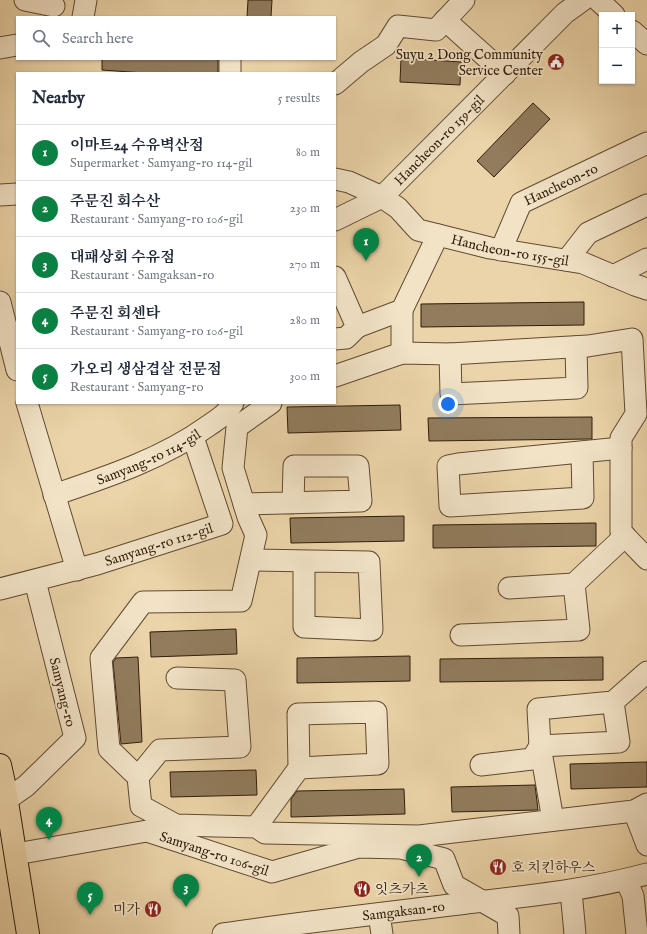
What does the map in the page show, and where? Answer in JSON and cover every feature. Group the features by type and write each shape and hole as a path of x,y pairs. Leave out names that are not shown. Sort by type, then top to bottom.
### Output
{"main road":[{"path":"0,765 4,801 16,854 28,934"}],"street":[{"path":"25,0 54,6"},
{"path":"83,16 86,0"},
{"path":"336,83 360,62 386,45 398,26 436,30 464,0"},
{"name":"Hancheon-ro 159-gil","path":"336,220 382,197 565,13 583,0"},
{"path":"598,0 611,12"},
{"path":"445,20 505,74"},
{"path":"635,33 647,44"},
{"path":"0,48 16,45"},
{"path":"230,60 230,72"},
{"name":"Hancheon-ro","path":"501,250 521,203 647,143"},
{"name":"Hancheon-ro 155-gil","path":"336,179 349,182 382,197 398,208 418,230 501,250 583,263 647,289"},
{"path":"0,195 16,194"},
{"path":"567,260 588,232 647,205"},
{"path":"402,353 402,310 438,235"},
{"path":"613,276 647,259"},
{"path":"336,279 357,327"},
{"path":"0,302 12,358"},
{"path":"336,339 346,338 357,327 402,310"},
{"path":"336,376 402,353 450,354 576,347 632,338 636,414 621,438 621,532 647,559"},
{"path":"450,354 451,394 578,388 576,347"},
{"path":"27,404 77,570"},
{"name":"Samyang-ro 114-gil","path":"54,495 116,474 193,437 227,412 231,404"},
{"path":"269,404 237,427 234,468 248,517 256,535 242,601 143,602 101,658 109,749 138,777 141,806 176,825 256,827 265,832 419,836 553,820 641,807 647,845"},
{"name":"Samyang-ro 112-gil","path":"0,589 77,570 222,524 193,437"},
{"path":"582,452 583,498 450,506 448,466 582,452 621,448"},
{"path":"244,504 293,503"},
{"path":"509,588 574,584 625,536"},
{"path":"251,560 369,562 372,630 304,628 304,561"},
{"name":"Samyang-ro","path":"4,801 26,786 75,738 35,580"},
{"path":"461,635 579,630 574,584"},
{"path":"553,820 540,746 538,709 613,702 647,672"},
{"path":"138,777 160,750 240,747 235,680 177,678"},
{"path":"540,746 619,742 613,702"},
{"path":"481,765 532,759 540,746"},
{"path":"256,827 299,768"},
{"name":"Samyang-ro 106-gil","path":"16,854 147,831 272,872 359,847 401,848 444,859 454,885 485,901"},
{"name":"Samgaksan-ro","path":"223,934 380,924 485,901 571,891 626,880 647,874"},
{"path":"626,880 633,896 636,934"},
{"path":"571,891 575,934"},
{"path":"485,901 508,916 509,934"}],"building":[{"path":"248,0 272,0 271,16 247,16"},
{"path":"401,58 461,62 460,85 400,82"},
{"path":"102,60 218,60 218,72 130,72 102,70"},
{"path":"533,103 550,119 494,177 477,161"},
{"path":"584,302 584,325 421,327 421,304"},
{"path":"400,405 401,430 288,433 287,407"},
{"path":"592,417 592,439 429,441 428,418"},
{"path":"404,516 404,541 291,543 290,518"},
{"path":"596,523 596,546 433,548 433,525"},
{"path":"236,629 237,654 151,657 150,632"},
{"path":"410,656 410,681 297,683 297,658"},
{"path":"138,657 142,742 121,744 113,662 116,658"},
{"path":"603,657 603,680 440,682 440,659"},
{"path":"647,762 647,787 571,789 570,764"},
{"path":"256,770 257,795 171,797 170,772"},
{"path":"535,785 538,810 452,812 451,787"},
{"path":"404,789 405,814 291,817 291,799 297,791"}],"place":[{"name":"Suyu 2 Dong Community Service Center","path":"556,62"},
{"name":"이마트24 수유벽산점","path":"366,261"},
{"name":"주문진 회센타","path":"49,840"},
{"name":"호 치킨하우스","path":"498,867"},
{"name":"주문진 회수산","path":"419,877"},
{"name":"잇츠카츠","path":"362,889"},
{"name":"대패상회 수유점","path":"186,907"},
{"name":"미가","path":"153,909"},
{"name":"가오리 생삼겹살 전문점","path":"90,915"}]}
